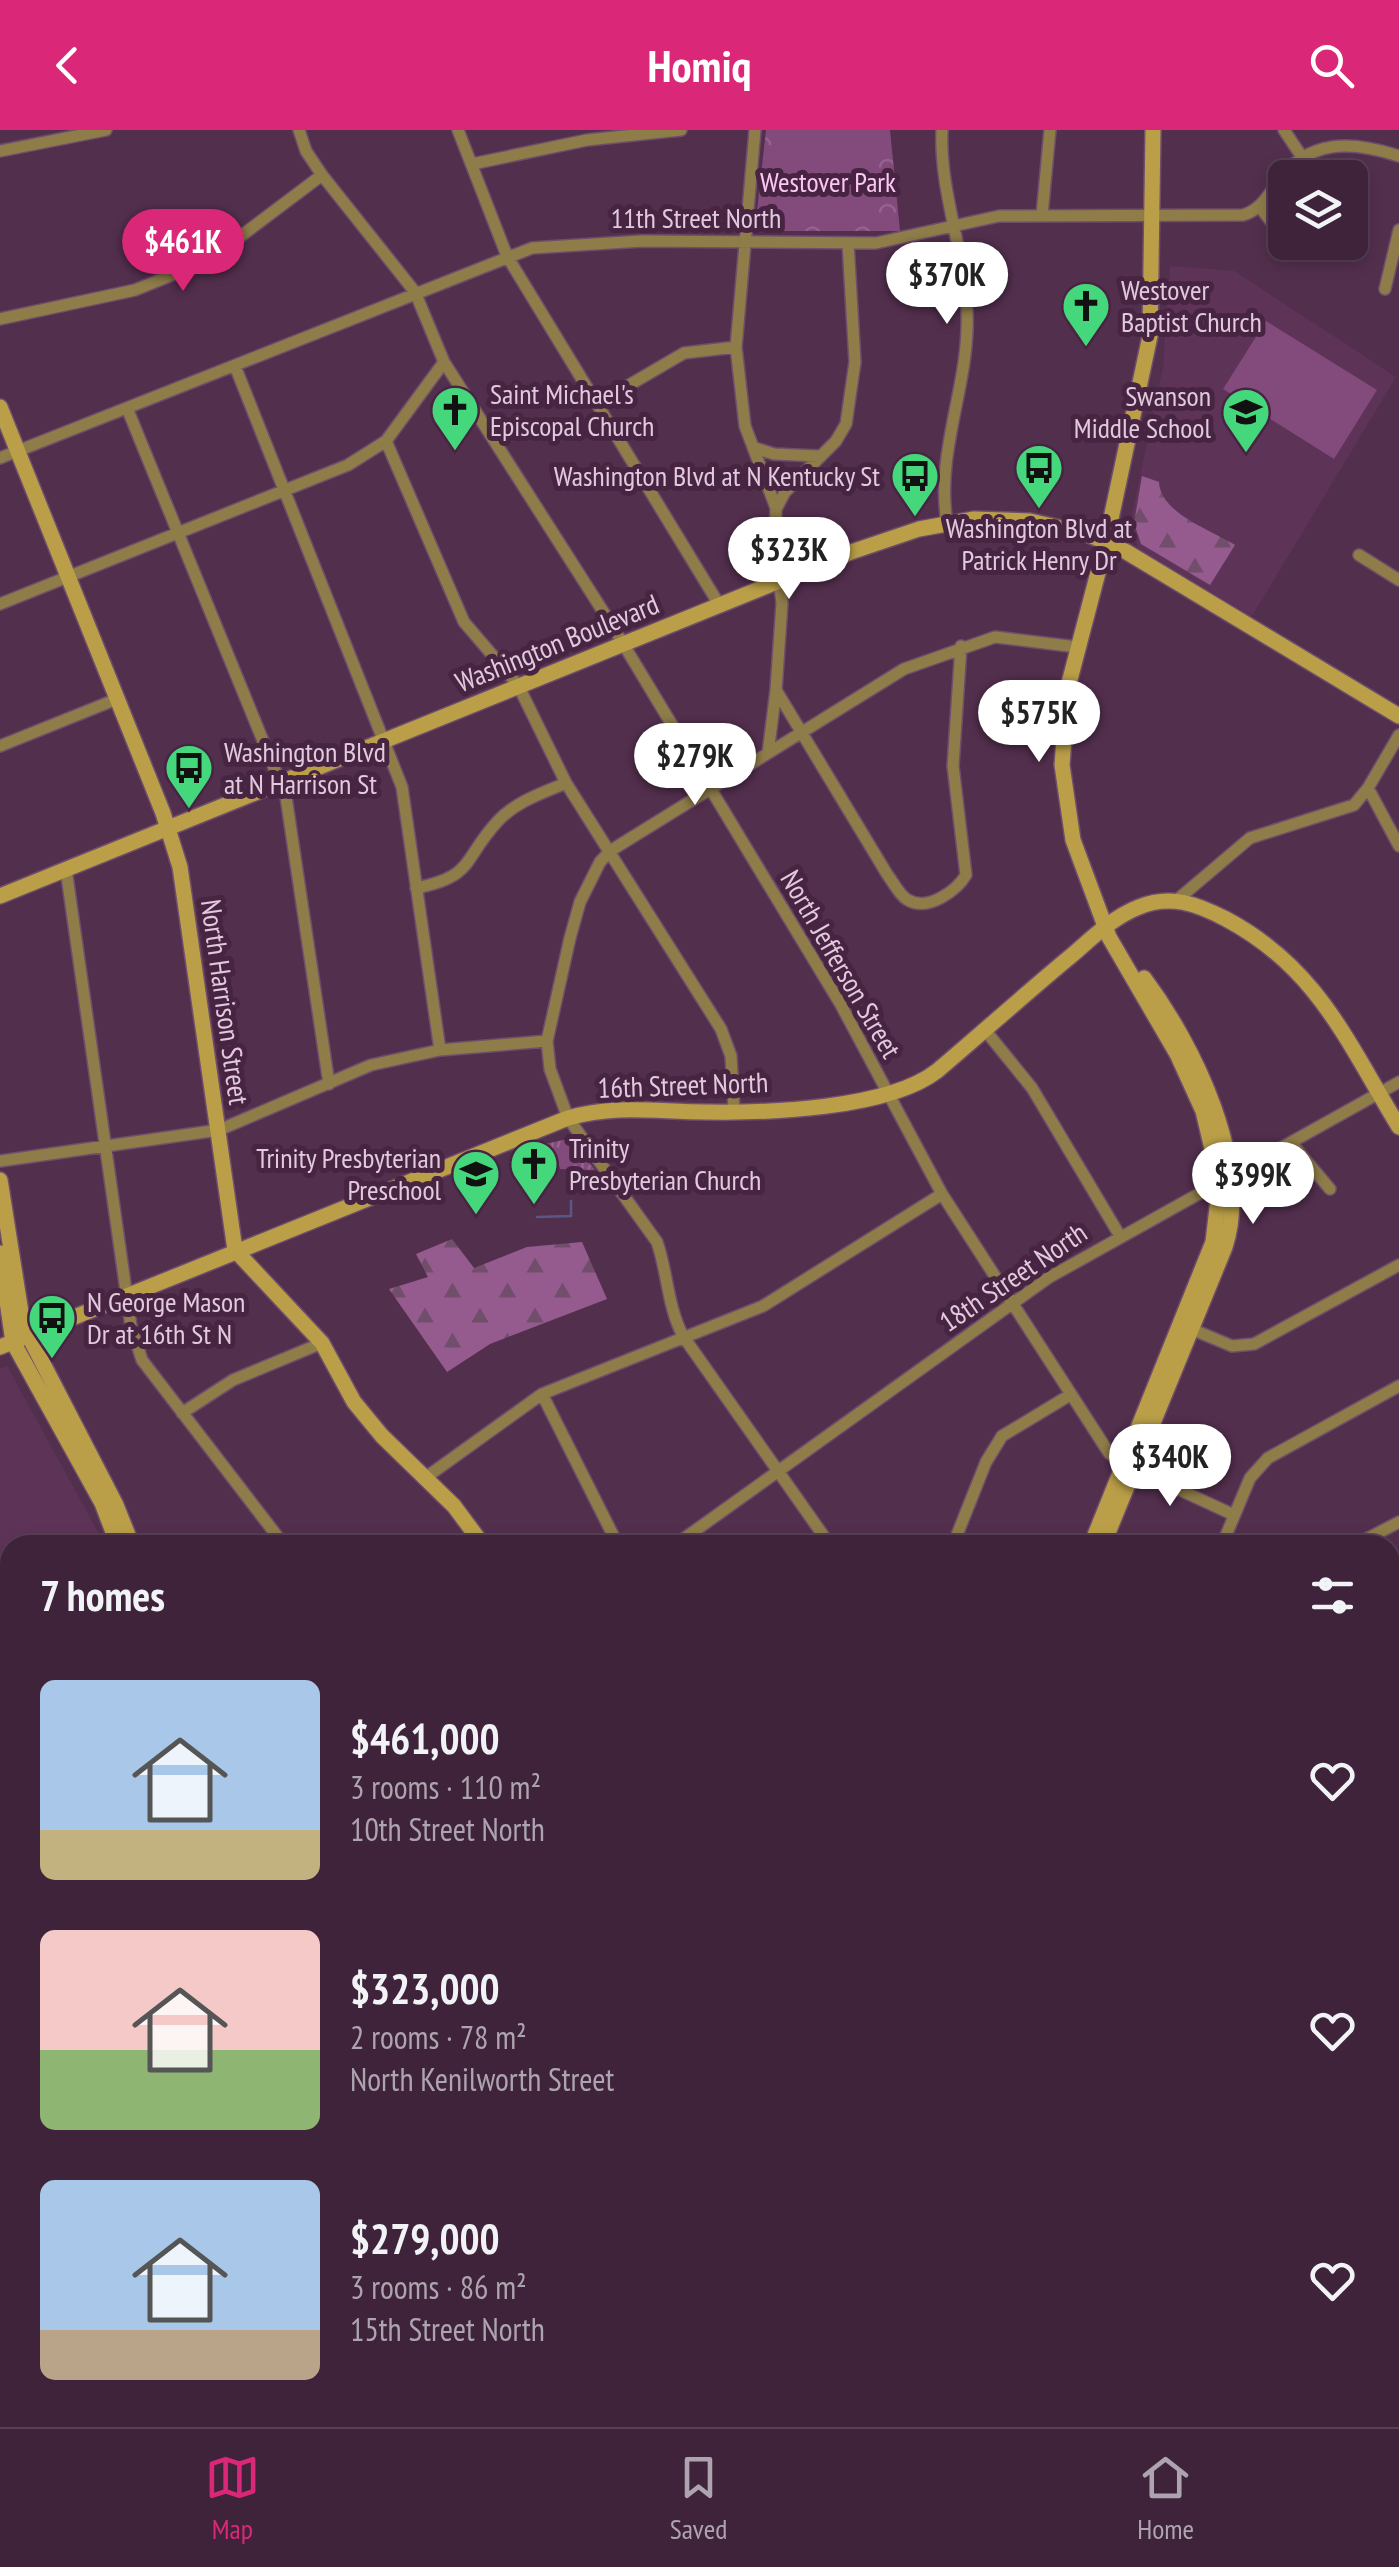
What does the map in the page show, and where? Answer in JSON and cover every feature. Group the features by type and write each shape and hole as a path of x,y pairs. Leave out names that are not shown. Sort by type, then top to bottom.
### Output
{"street":[{"path":"0,151 106,130"},
{"name":"North Jefferson Street","path":"299,130 306,151 322,174 416,292 444,362 622,644 841,1005 886,1098 942,1194 1109,1453 1129,1467"},
{"path":"458,130 507,256 600,402 720,606"},
{"path":"472,164 588,140 681,130"},
{"path":"755,130 736,347 743,416 776,508 782,603 768,753"},
{"path":"942,130 942,164 966,273 967,332 949,449 944,502 947,522"},
{"path":"1042,215 1050,130"},
{"path":"1154,130 1157,215"},
{"path":"1096,1535 1129,1467 1186,1326 1214,1242 1225,1179 1190,1082 1106,926 1078,858 1064,794 1064,711 1077,647 1106,542 1130,476 1153,376 1162,130"},
{"path":"1284,130 1302,157"},
{"path":"1268,218 1260,207 1302,157 1348,144 1399,156"},
{"path":"0,319 135,290 209,260 322,174"},
{"name":"11th Street North","path":"0,458 507,256 557,244 848,243 904,239 999,216 1243,215 1260,207"},
{"path":"1385,289 1399,230"},
{"path":"776,508 785,492 846,424 855,362 848,243"},
{"path":"600,402 636,377 684,353 736,347"},
{"path":"0,604 348,465 386,442 444,362"},
{"path":"235,366 402,787 440,1050"},
{"name":"North Harrison Street","path":"0,407 168,828 180,867 236,1250"},
{"path":"127,408 280,783 301,882 329,1084"},
{"path":"386,442 449,595 464,622 518,686 566,783 721,1029 731,1056 734,1110"},
{"path":"755,448 774,454 818,456"},
{"name":"Washington Boulevard","path":"0,896 897,535 947,522 1030,520 1106,542 1399,716"},
{"path":"1359,555 1399,580"},
{"path":"823,1535 683,1336 669,1308 666,1267 657,1242 568,1118 554,1090 547,1042 580,902 610,851 902,670 961,646 1015,636 1077,647"},
{"path":"776,690 908,900 932,901 958,887 966,875 953,766 961,646"},
{"path":"0,746 117,699"},
{"path":"1399,735 1368,788 1399,846"},
{"path":"416,888 448,882 466,867 498,821 514,806 566,783"},
{"name":"16th Street North","path":"14,1342 568,1118 631,1106 734,1110 886,1098 925,1081 1106,926 1139,906 1177,900 1231,849 1250,838 1354,805 1368,788"},
{"path":"66,870 127,1295 142,1360 276,1535"},
{"path":"1177,900 1203,907 1247,931 1299,969 1399,1127"},
{"path":"985,1030 1032,1088 1120,1236"},
{"path":"0,1161 218,1130 371,1066 440,1050 547,1042"},
{"name":"18th Street North","path":"692,1535 1013,1304 1120,1236 1292,1145 1399,1082"},
{"path":"1292,1145 1330,1188"},
{"path":"0,1180 20,1314 14,1342 116,1505 128,1535"},
{"path":"425,1478 542,1394 762,1306 942,1194"},
{"path":"236,1250 322,1343 354,1402 382,1436 425,1478 473,1535"},
{"path":"0,1252 14,1342 102,1503 114,1535"},
{"path":"1186,1326 1232,1346 1254,1344 1399,1265"},
{"path":"182,1413 232,1380 322,1343"},
{"path":"1228,1535 1250,1478 1268,1458 1399,1386"},
{"path":"542,1394 613,1535"},
{"path":"958,1535 986,1462 1002,1436 1070,1394"},
{"path":"1129,1467 1234,1515"},
{"path":"1107,1535 1129,1467"}],"shaded area":[{"name":"Swanson Middle School","path":"1170,266 1234,271 1396,377 1252,616 1138,548 1130,524 1163,367"},
{"path":"7,1366 100,1535 0,1535 0,1368"}],"green space":[{"name":"Westover Park","path":"766,130 890,130 900,231 760,231 756,220"},
{"name":"Westover Park","path":"776,130 875,130 872,218 769,214"},
{"path":"1266,321 1377,390 1334,459 1223,389"},
{"path":"1142,476 1159,482 1168,503 1177,512 1235,545 1210,585 1141,544 1134,523"},
{"path":"572,1138 595,1170 560,1169 558,1161 532,1156 527,1148"},
{"path":"452,1239 474,1268 527,1247 582,1242 607,1299 490,1344 447,1372 389,1289 428,1277 416,1254"}],"waterway":[{"path":"537,1217 571,1216 571,1201"}],"place":[{"name":"Westover Baptist Church","path":"1086,348"},
{"name":"Saint Michael's Episcopal Church","path":"455,452"},
{"name":"Swanson Middle School","path":"1246,454"},
{"name":"Washington Blvd at Patrick Henry Dr","path":"1039,510"},
{"name":"Washington Blvd at N Kentucky St","path":"915,518"},
{"name":"Washington Blvd at N Harrison St","path":"189,810"},
{"name":"Trinity Presbyterian Church","path":"534,1206"},
{"name":"Trinity Presbyterian Preschool","path":"476,1216"},
{"name":"N George Mason Dr at 16th St N","path":"52,1360"}]}
